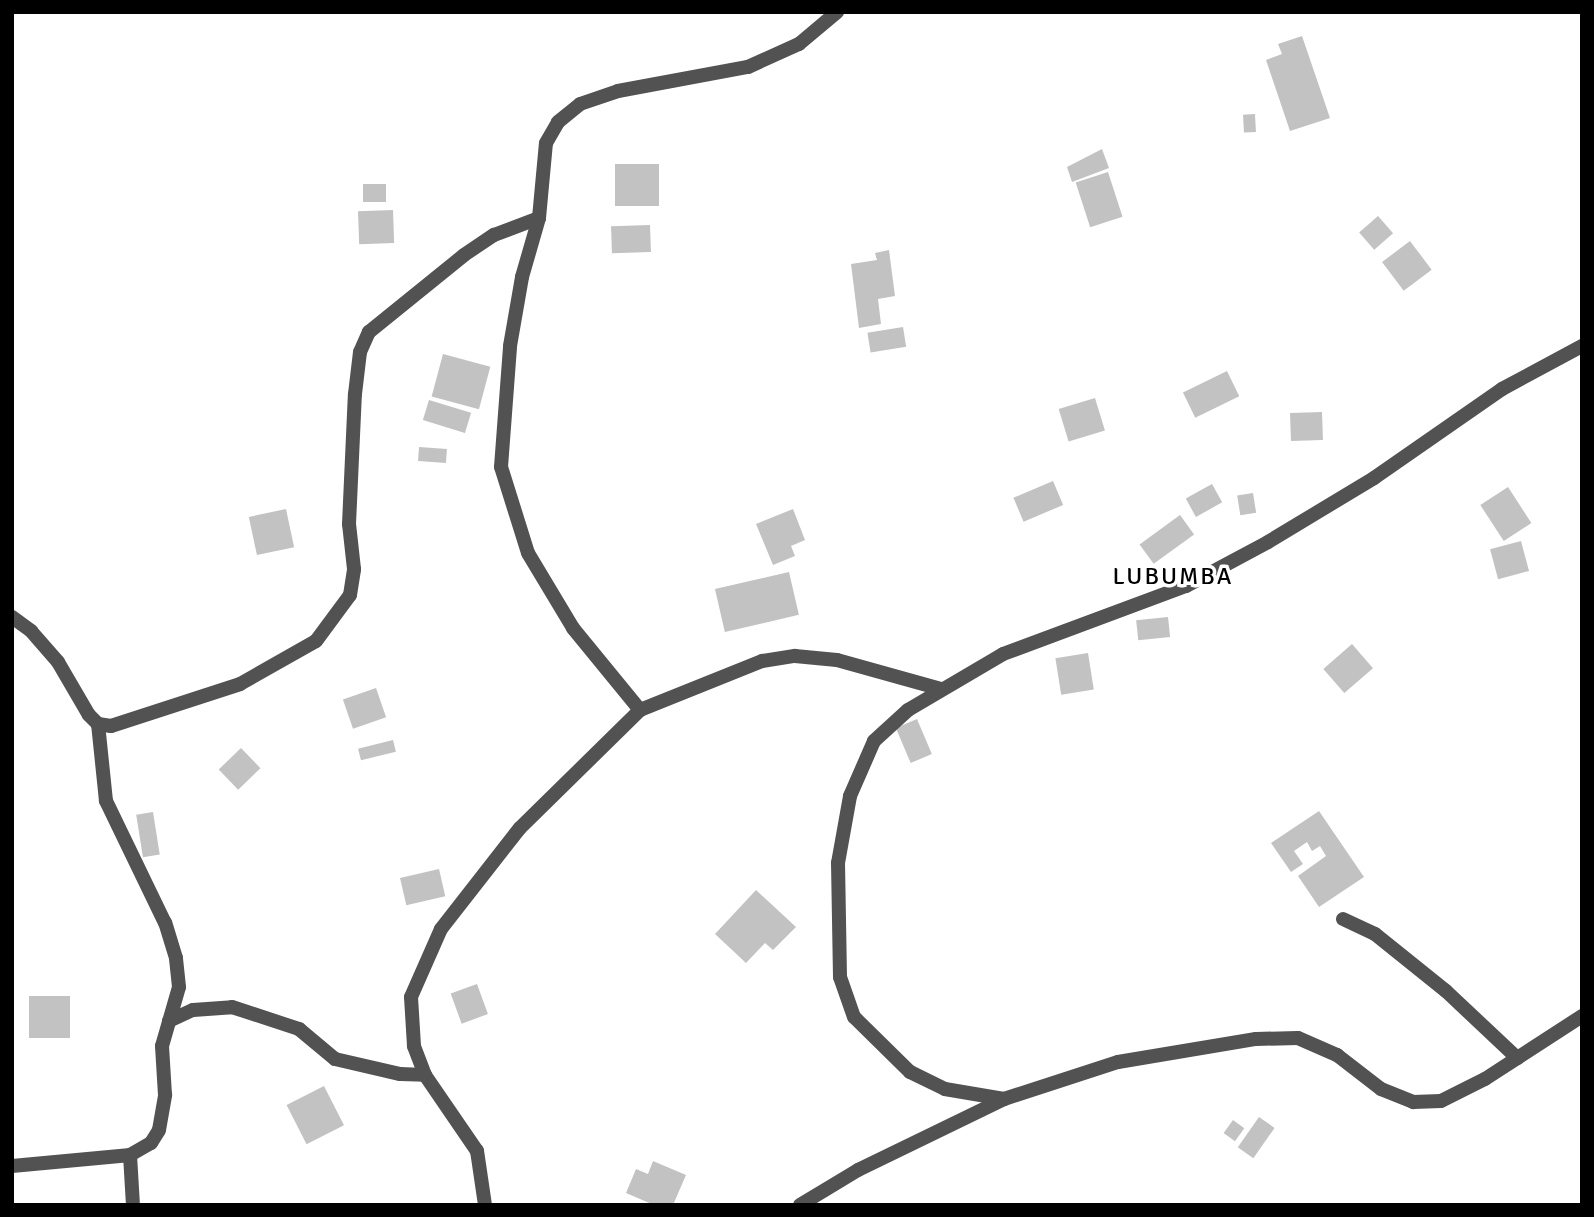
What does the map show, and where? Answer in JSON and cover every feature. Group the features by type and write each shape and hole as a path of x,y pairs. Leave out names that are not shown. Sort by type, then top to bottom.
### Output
{"street":[{"path":"640,710 573,628 528,553 501,467 510,346 522,277 539,218 546,143 558,122 580,104 618,91 748,67 799,44 837,12"},
{"path":"98,724 136,719 240,684 316,640 337,618 350,595 354,569 349,524 355,394 360,352 369,332 464,255 494,235 539,218"},
{"path":"1004,1098 945,1089 910,1072 854,1017 840,978 838,863 850,796 874,741 908,710 1003,654 1186,586 1256,548 1374,478 1502,389 1582,346"},
{"path":"12,618 31,631 58,662 81,706 98,724 106,801 165,923 176,958 179,987 162,1046 165,1095 159,1130 151,1143 130,1155 12,1166"},
{"path":"485,1205 477,1151 425,1075 414,1046 411,997 441,929 520,828 640,710 762,661 795,656 837,660 940,689"},
{"path":"1343,919 1375,934 1446,991 1517,1058"},
{"path":"169,1021 193,1010 232,1007 299,1029 335,1059 425,1075"},
{"path":"800,1205 858,1170 1004,1098 1118,1062 1256,1039 1298,1038 1337,1055 1381,1089 1413,1102 1441,1101 1517,1058 1582,1016"},
{"path":"130,1155 133,1205"}],"building":[{"path":"1302,36 1330,118 1290,131 1266,60 1282,54 1278,44"},
{"path":"1255,114 1256,132 1244,133 1243,115"},
{"path":"1102,149 1109,168 1072,182 1067,167"},
{"path":"615,164 659,164 659,206 615,206"},
{"path":"1108,172 1123,217 1090,227 1076,183"},
{"path":"363,184 386,184 386,202 363,202"},
{"path":"393,210 394,243 359,244 358,211"},
{"path":"1378,216 1393,233 1374,250 1359,232"},
{"path":"650,225 651,252 612,253 611,226"},
{"path":"1410,241 1432,270 1404,291 1382,262"},
{"path":"889,250 895,296 878,299 881,324 859,328 851,264 877,260 875,253"},
{"path":"903,327 906,347 871,352 867,333"},
{"path":"443,354 490,367 479,409 432,397"},
{"path":"1227,371 1239,396 1195,418 1183,392"},
{"path":"1095,398 1105,431 1069,442 1059,409"},
{"path":"429,400 471,413 465,433 423,420"},
{"path":"1322,412 1323,440 1291,441 1290,413"},
{"path":"419,447 447,449 446,463 418,461"},
{"path":"1053,481 1063,505 1024,522 1013,498"},
{"path":"1212,484 1222,502 1196,517 1186,499"},
{"path":"1508,487 1531,523 1504,541 1480,505"},
{"path":"1253,493 1256,513 1240,515 1237,496"},
{"path":"286,509 294,547 257,555 249,517"},
{"path":"793,509 805,540 791,546 795,556 773,565 756,524"},
{"path":"1180,515 1194,534 1154,564 1140,544"},
{"path":"1521,541 1529,571 1498,579 1490,549"},
{"path":"789,572 799,615 725,632 715,589"},
{"path":"1168,617 1170,637 1138,640 1136,620"},
{"path":"1352,644 1373,668 1344,693 1323,669"},
{"path":"1088,653 1094,690 1061,695 1055,658"},
{"path":"376,688 386,717 353,729 343,699"},
{"path":"917,719 932,754 911,763 896,728"},
{"path":"393,740 396,752 361,760 358,749"},
{"path":"241,748 260,768 238,790 219,770"},
{"path":"1319,811 1364,877 1319,907 1298,876 1326,856 1320,846 1312,851 1307,842 1294,851 1303,864 1291,872 1271,843"},
{"path":"153,812 160,854 143,857 136,815"},
{"path":"439,869 445,896 406,905 400,878"},
{"path":"756,890 796,927 773,950 765,943 746,963 715,934"},
{"path":"477,984 488,1014 462,1024 451,994"},
{"path":"29,996 70,996 70,1038 29,1038"},
{"path":"324,1086 344,1125 307,1144 287,1105"},
{"path":"1259,1117 1275,1128 1253,1158 1238,1147"},
{"path":"1233,1120 1244,1128 1235,1141 1224,1133"},
{"path":"653,1161 686,1175 673,1205 654,1205 626,1193 636,1169 648,1174"}],"district":[{"name":"LUBUMBA","path":"1173,577"}]}
